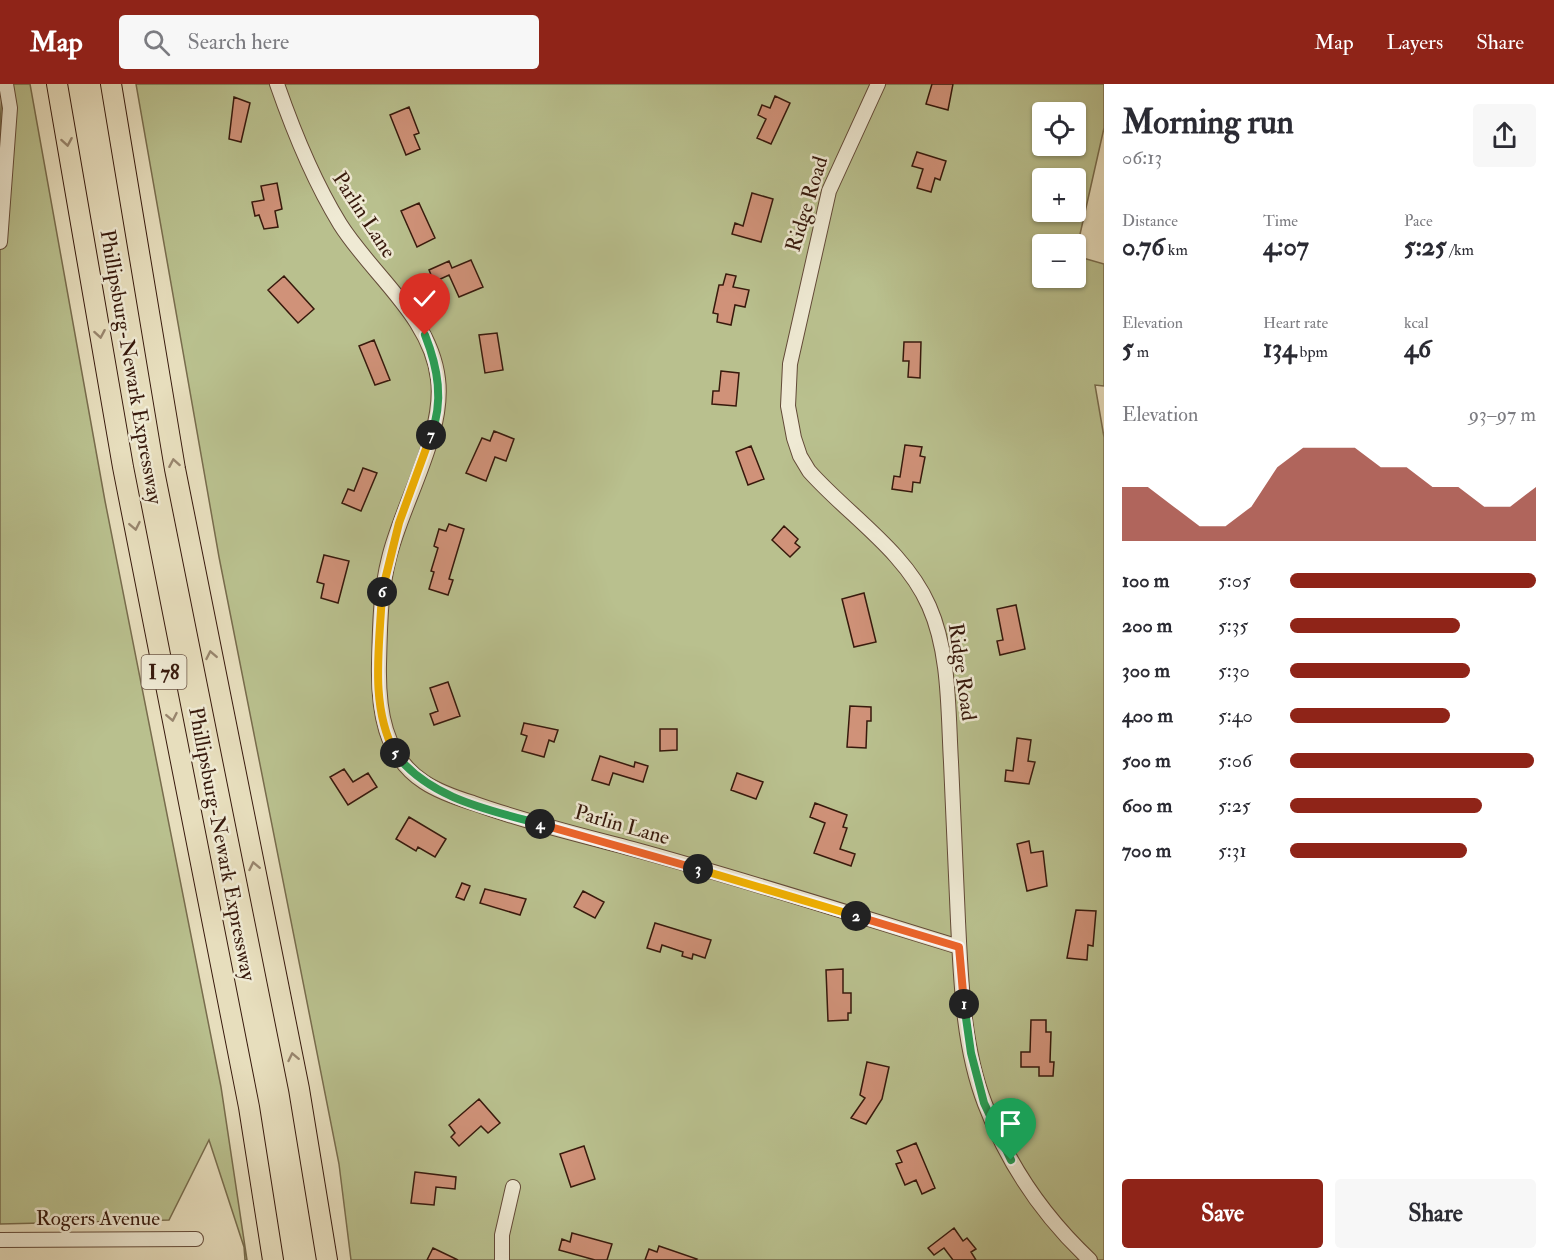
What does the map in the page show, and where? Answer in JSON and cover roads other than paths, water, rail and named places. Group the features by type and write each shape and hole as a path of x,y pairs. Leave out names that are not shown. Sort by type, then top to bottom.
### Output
{"highway":[{"name":"Phillipsburg-Newark Expressway","path":"57,84 123,467 249,1107 273,1260"},
{"name":"Phillipsburg-Newark Expressway","path":"111,84 196,580 299,1089 327,1260"},
{"path":"299,1089 332,1219 338,1260"}],"street":[{"path":"0,242 10,108 6,84"},
{"name":"Parlin Lane","path":"278,84 291,123 326,200 341,226 425,335 434,358 438,382 435,427 399,523 382,591 380,709 385,731 401,761 423,782 450,795 498,812 648,854 959,947"},
{"name":"Ridge Road","path":"878,84 829,191 790,364 788,406 794,438 800,456 809,471 910,574 929,606 939,638 947,688 959,947 971,1053 984,1103 1011,1160 1038,1206 1090,1260"},
{"path":"502,1260 502,1235 513,1187"},
{"name":"Rogers Avenue","path":"0,1240 196,1239"}]}
